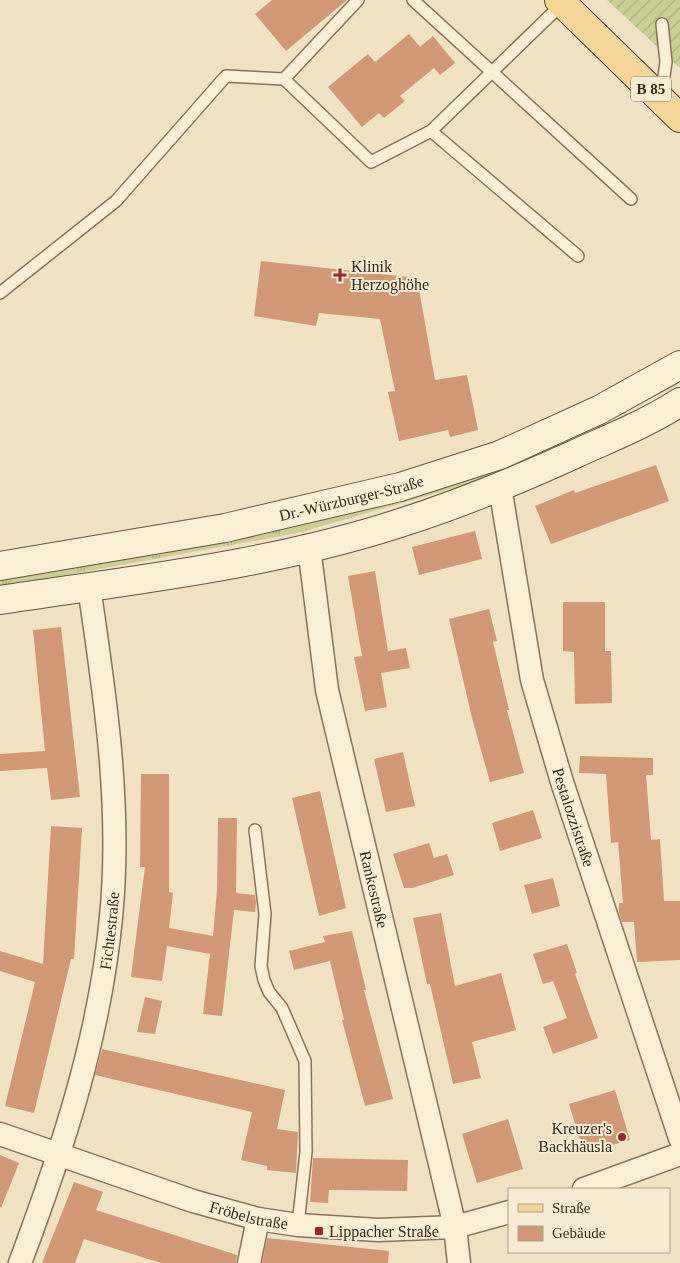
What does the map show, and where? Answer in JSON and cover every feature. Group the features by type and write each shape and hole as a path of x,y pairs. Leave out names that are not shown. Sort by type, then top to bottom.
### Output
{"main road":[{"name":"B 85","path":"560,2 680,118"},
{"name":"Dr.-Würzburger-Straße","path":"0,566 225,528 400,487 500,455 599,410 680,365"},
{"name":"Dr.-Würzburger-Straße","path":"0,600 224,565 309,547 399,523 500,487 674,408"}],"street":[{"name":"Pestalozzistraße","path":"500,487 532,680 562,782 680,1138"},
{"name":"Rankestraße","path":"309,547 327,690 456,1228 459,1263"},
{"name":"Fichtestraße","path":"20,1263 60,1155 88,1054 104,977 111,916 113,845 111,760 102,676 89,587"},
{"name":"Fröbelstraße","path":"0,1134 193,1201 258,1219 298,1225 378,1230 456,1228 508,1212"},
{"path":"587,1188 680,1154"},
{"path":"249,1263 258,1219"}],"lane":[{"path":"284,79 358,0"},
{"path":"413,0 631,199"},
{"path":"0,293 116,201 226,76 284,79 371,162 431,131 560,2"},
{"path":"660,98 666,62 662,24"},
{"path":"431,131 578,256"},
{"path":"255,830 266,914 260,966 269,992 282,1008 305,1061 306,1152 298,1225"}],"green space":[{"path":"607,0 680,0 680,68"},
{"path":"680,373 680,382 671,388 475,482 298,533 0,587 0,572 296,518"}],"building":[{"path":"272,0 347,0 286,51 255,14"},
{"path":"409,34 420,47 433,36 455,63 440,75 434,68 400,96 405,101 384,118 379,113 362,127 328,87 368,54 375,62"},
{"path":"261,261 417,278 435,380 467,375 478,430 450,437 448,430 399,441 388,392 395,391 380,319 319,313 316,326 254,316"},
{"path":"656,465 669,501 551,544 535,506 574,490 575,493"},
{"path":"475,531 482,559 419,575 412,547"},
{"path":"375,571 388,651 406,648 410,668 381,673 387,707 365,711 354,657 362,656 348,576"},
{"path":"563,602 605,602 605,651 611,651 612,703 575,704 574,652 563,651"},
{"path":"489,609 497,641 493,642 509,710 507,710 524,773 490,782 472,718 449,619"},
{"path":"61,627 80,797 51,800 47,768 0,771 0,754 45,751 33,630"},
{"path":"403,752 415,806 386,812 374,759"},
{"path":"580,756 653,758 653,775 646,775 651,840 660,839 664,901 680,901 680,960 637,962 634,922 622,922 619,912 619,903 623,903 618,842 611,843 606,774 579,773"},
{"path":"141,774 169,774 169,892 173,893 169,928 213,936 217,890 218,818 237,818 236,893 255,895 256,902 255,912 234,910 222,1016 203,1014 210,954 167,946 162,981 131,977 145,867 140,867"},
{"path":"320,791 346,908 319,916 292,798"},
{"path":"533,810 542,838 500,851 492,823"},
{"path":"51,826 82,828 74,959 71,959 34,1113 5,1106 35,982 0,971 0,951 43,964"},
{"path":"429,843 434,858 447,854 454,875 412,888 404,888 393,854"},
{"path":"553,878 560,906 532,914 524,885"},
{"path":"441,913 455,986 501,973 516,1030 472,1042 481,1078 453,1084 430,984 427,984 413,918"},
{"path":"352,931 366,990 364,990 393,1099 365,1106 342,1020 344,1020 330,961 294,970 289,951 325,942 323,936"},
{"path":"567,944 577,973 575,974 598,1038 553,1054 543,1027 567,1018 553,981 543,984 533,954"},
{"path":"145,997 162,1001 155,1034 137,1032"},
{"path":"102,1049 285,1090 277,1129 298,1132 296,1173 267,1170 267,1166 241,1160 252,1112 95,1075"},
{"path":"615,1090 630,1140 584,1153 569,1104"},
{"path":"508,1119 523,1169 477,1183 462,1134"},
{"path":"0,1155 19,1163 1,1208 0,1207"},
{"path":"313,1158 408,1160 407,1191 329,1190 328,1203 310,1202"},
{"path":"74,1182 103,1192 96,1210 237,1255 236,1263 161,1263 84,1239 75,1263 42,1263"},
{"path":"267,1238 389,1251 388,1263 262,1263"}],"place":[{"name":"Klinik Herzoghöhe","path":"340,275"},
{"name":"Kreuzer's Backhäusla","path":"622,1137"},
{"name":"Lippacher Straße","path":"319,1231"}]}
